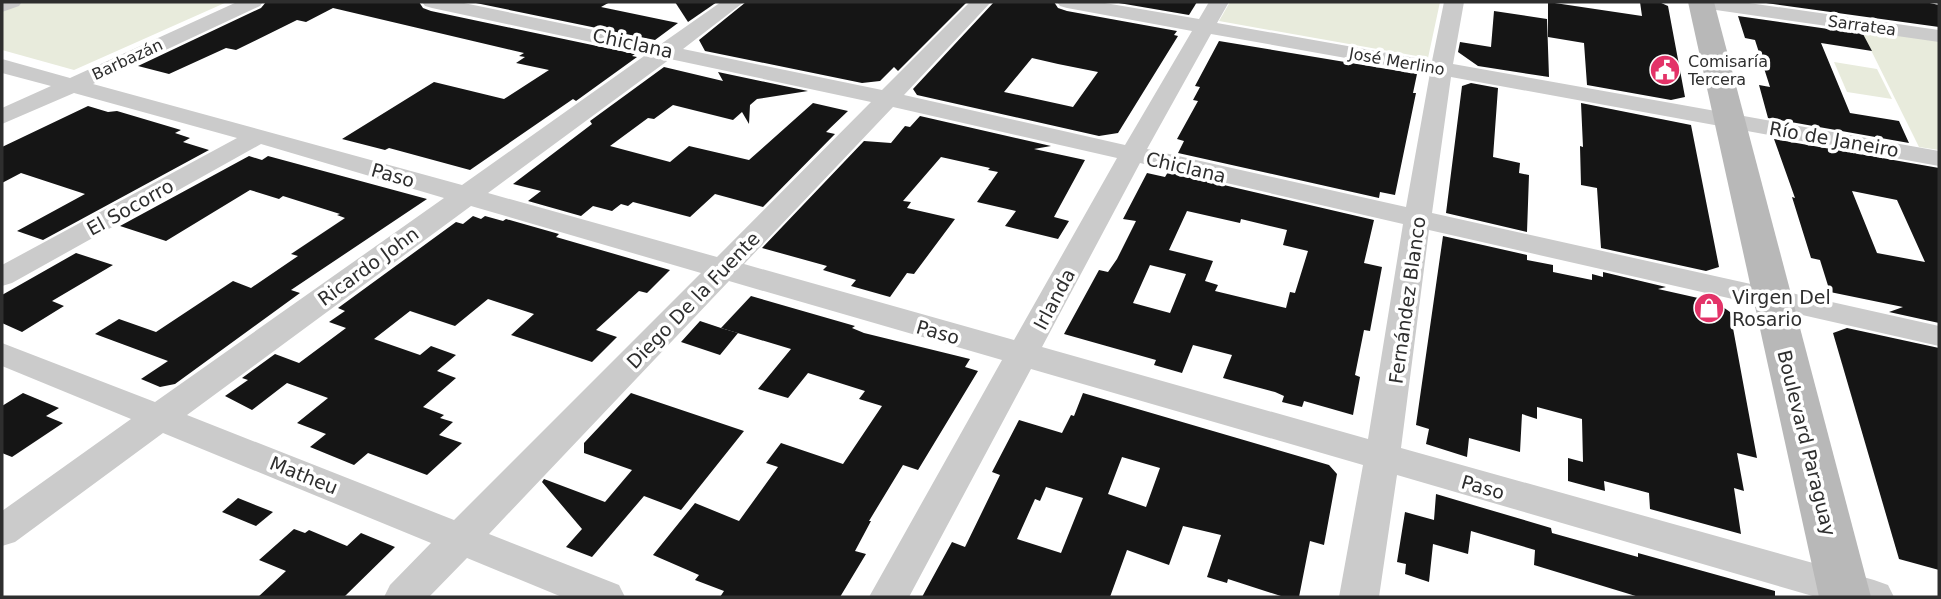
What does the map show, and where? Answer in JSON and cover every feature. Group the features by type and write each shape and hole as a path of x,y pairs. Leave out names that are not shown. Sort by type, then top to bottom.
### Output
{"main road":[{"name":"Boulevard Paraguay","path":"1702,2 1772,300 1854,594"}],"street":[{"path":"2,6 12,2"},
{"name":"Barbazán","path":"2,117 253,2"},
{"name":"Chiclana","path":"432,2 885,98 1939,336"},
{"name":"Ricardo John","path":"2,531 734,2"},
{"name":"Diego De la Fuente","path":"404,597 981,2"},
{"name":"José Merlino","path":"1067,2 1212,14 1441,69 1728,120"},
{"name":"Fernández Blanco","path":"1359,597 1384,459 1441,69 1454,2"},
{"name":"Sarratea","path":"1702,2 1939,36"},
{"name":"Irlanda","path":"889,597 1132,154 1212,14"},
{"name":"Paso","path":"2,66 466,195 1854,594"},
{"name":"Río de Janeiro","path":"1728,120 1939,158"},
{"name":"El Socorro","path":"2,277 258,136"},
{"name":"Matheu","path":"2,354 605,597"}],"shaded area":[{"path":"24,2 227,2 74,70 2,50 2,11"},
{"path":"1230,2 1440,2 1428,58 1219,21"},
{"path":"1860,28 1939,40 1939,150 1919,147"},
{"path":"1834,62 1877,69 1892,99 1847,92"}],"building":[{"path":"266,2 419,2 423,8 431,11 635,54 632,56 637,57 576,101 573,99 470,170 389,148 385,150 342,139 434,82 504,99 549,70 516,63 525,57 519,56 524,53 333,8 306,22 297,20 236,50 226,48 169,74 138,66 261,8"},
{"path":"471,2 610,2 601,7 678,23 655,40"},
{"path":"675,2 717,2 688,22"},
{"path":"746,2 967,2 898,71 894,67 880,81 862,83 705,51 699,40"},
{"path":"994,2 1054,2 1058,8 1067,11 1177,31 1174,35 1178,36 1118,133 1099,136 917,95 913,89","holes":["1032,58 1098,72 1073,107 1004,92"]},
{"path":"1113,2 1197,2 1189,15"},
{"path":"1548,2 1642,16 1640,2 1659,2 1668,6 1685,97 1671,100 1587,85 1584,43 1548,37"},
{"path":"1759,2 1925,2 1939,5 1939,27"},
{"path":"1494,11 1547,19 1549,77 1478,66 1458,52 1460,42 1491,47"},
{"path":"1738,16 1863,34 1872,51 1821,43 1850,113 1899,121 1909,143 1768,118 1759,85 1770,87 1755,40 1745,38"},
{"path":"1219,41 1417,74 1413,93 1416,93 1395,195 1380,192 1379,198 1178,153 1184,141 1177,139 1198,101 1193,100 1200,87 1195,86"},
{"path":"664,67 723,81 718,72 808,91 757,99 750,105 749,124 742,112 733,120 673,105 654,119 648,118 610,146 670,162 689,146 749,160 813,103 848,111 826,132 835,134 763,207 715,194 690,217 633,202 628,206 621,204 612,211 593,206 581,216 528,201 541,191 513,184 592,124 590,121"},
{"path":"1471,83 1498,88 1493,157 1520,163 1519,173 1529,175 1527,232 1446,213 1462,86"},
{"path":"1581,103 1691,125 1719,267 1706,271 1601,248 1597,188 1581,185"},
{"path":"88,106 108,112 117,111 181,130 175,133 190,138 183,142 209,150 43,240 17,231 85,194 21,173 2,183 2,147"},
{"path":"920,116 1051,146 1034,149 1085,160 1054,217 1069,221 1058,239 1005,226 1016,211 977,202 998,172 941,157 903,201 911,202 907,208 955,219 914,274 907,273 890,297 851,286 856,280 823,270 827,266 762,248 864,141 891,143 905,126 910,127"},
{"path":"1774,139 1939,168 1939,323 1889,312 1903,307 1830,292 1820,260 1811,258 1792,197 1795,198","holes":["1852,191 1897,200 1925,262 1877,253"]},
{"path":"249,156 262,160 268,156 427,199 291,290 300,293 175,384 160,387 141,379 168,361 95,334 119,319 156,332 233,281 251,288 298,256 291,254 345,218 283,196 279,199 250,190 166,241 120,226"},
{"path":"1168,172 1374,220 1364,263 1382,267 1370,331 1364,330 1355,375 1360,377 1353,415 1304,401 1302,407 1282,402 1284,396 1275,392 1223,378 1232,355 1193,345 1182,373 1154,365 1156,360 1064,334 1099,270 1108,272 1117,259 1136,221 1123,219 1147,173 1165,177","holes":["1187,211 1240,223 1241,219 1287,230 1283,245 1308,251 1295,293 1290,292 1286,308 1215,291 1218,285 1205,281 1213,261 1169,250","1150,265 1186,274 1170,313 1133,303"]},
{"path":"473,216 503,221 506,219 559,234 556,237 670,270 647,293 639,291 596,330 617,337 592,362 511,335 534,314 488,299 455,326 410,311 374,339 420,355 431,346 456,355 437,371 456,378 423,407 444,415 440,418 453,422 439,435 462,443 427,475 368,453 354,465 310,447 326,434 297,423 328,398 287,383 252,410 225,396 248,380 242,378 275,354 299,363 346,328 329,322 345,311 338,308 456,222 463,224"},
{"path":"1443,236 1527,255 1527,260 1553,265 1553,272 1592,280 1592,274 1603,277 1603,272 1666,287 1658,289 1716,302 1730,312 1757,458 1737,453 1744,491 1734,488 1741,534 1650,509 1649,493 1604,481 1605,491 1568,481 1568,458 1583,462 1582,419 1537,407 1537,419 1522,414 1520,452 1469,438 1467,457 1426,444 1429,429 1416,425"},
{"path":"76,253 113,265 52,301 64,306 22,332 2,323 2,295"},
{"path":"751,296 855,326 852,328 864,333 970,359 965,367 978,371 918,470 903,465 869,521 855,551 866,554 840,597 720,597 724,591 695,580 699,575 653,555 695,503 739,521 778,467 766,463 781,443 843,464 882,406 859,399 865,391 808,373 788,398 758,389 791,349 721,328"},
{"path":"700,321 738,333 720,355 681,342"},
{"path":"1847,328 1939,348 1939,570 1899,559 1833,333"},
{"path":"23,393 59,408 46,416 63,423 12,457 2,453 2,406"},
{"path":"631,393 744,431 681,510 644,496 592,557 566,547 582,529 542,482 544,479 605,502 632,470 584,453 584,443"},
{"path":"1083,393 1329,465 1337,474 1324,545 1310,541 1299,597 1284,597 1228,579 1227,583 1207,577 1221,535 1183,526 1169,565 1127,550 1110,597 922,597 952,542 965,547 1000,475 992,472 1019,420 1062,433 1071,415 1074,416","holes":["1122,457 1160,468 1146,507 1108,494","1046,487 1083,498 1061,553 1017,539 1035,499 1040,501"]},
{"path":"1436,494 1551,528 1552,533 1638,557 1638,553 1775,591 1775,597 1639,597 1534,565 1535,550 1471,531 1468,554 1433,544 1429,582 1405,574 1406,564 1397,562 1405,512 1434,520"},
{"path":"238,498 273,512 256,526 222,512"},
{"path":"294,529 305,533 309,530 347,546 361,533 395,547 344,597 258,597 286,571 259,560"}],"place":[{"name":"Comisaría Tercera","path":"1665,70"},
{"name":"Virgen Del Rosario","path":"1709,308"}]}
